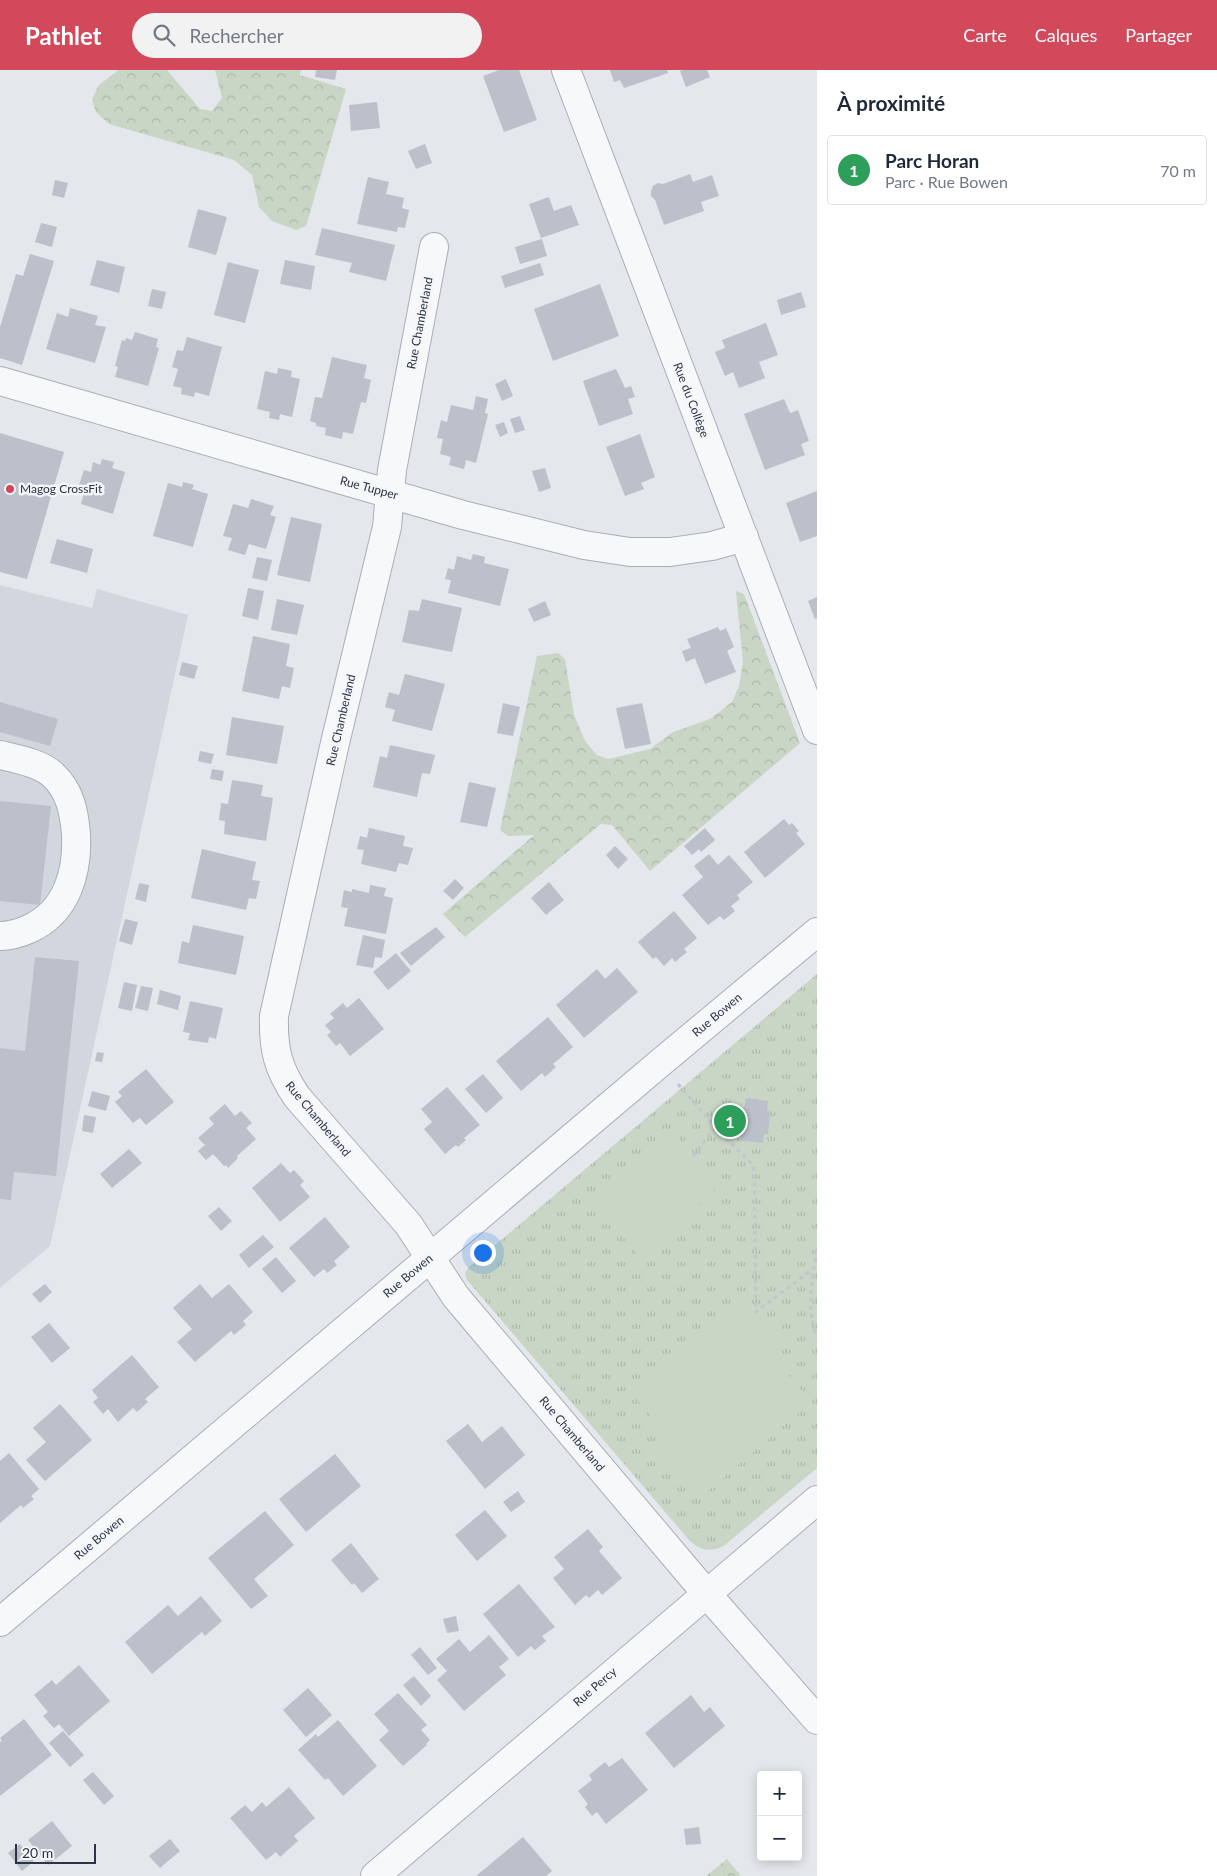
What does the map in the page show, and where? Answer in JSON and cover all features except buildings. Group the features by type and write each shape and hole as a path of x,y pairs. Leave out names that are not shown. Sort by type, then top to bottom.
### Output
{"street":[{"name":"Rue du Collège","path":"566,70 817,730"},
{"name":"Rue Chamberland","path":"434,247 389,494 387,527 274,1016 273,1038 277,1059 296,1097 408,1224 456,1297 706,1593 817,1720"},
{"name":"Rue Tupper","path":"0,381 463,515 605,549 650,553 670,552 705,548 744,537"},
{"path":"0,755 38,766 52,774 62,784 74,811 77,850 75,869 70,885 52,914 41,924 22,933 0,936"},
{"name":"Rue Bowen","path":"0,1622 817,932"},
{"name":"Rue Percy","path":"375,1876 817,1500"}],"path":[{"path":"660,1063 716,1128 752,1164 754,1171 756,1312 814,1268"},
{"path":"693,1156 716,1128 729,1121 738,1120"},
{"path":"817,1250 811,1293 811,1316 817,1338"}],"shaded area":[{"path":"0,585 92,608 97,589 188,615 50,1246 0,1288"}],"green space":[{"path":"118,70 167,70 200,109 212,111 222,98 215,70 301,70 300,75 346,89 306,226 296,230 272,221 259,207 252,175 234,160 109,124 96,112 92,100 98,86"},
{"path":"736,591 744,594 800,743 650,871 612,825 601,824 465,937 443,914 534,835 508,836 500,830 537,656 558,653 565,659 574,715 585,741 597,755 608,759 650,749 673,732 710,719 732,702 739,686 743,662"},
{"path":"817,974 817,1468 725,1545 720,1548 706,1550 697,1547 689,1540 467,1280 465,1274 468,1268"},
{"path":"673,1132 719,1186 638,1255 593,1202"},
{"path":"742,1296 783,1343 771,1355 811,1402 700,1498 655,1448 668,1436 631,1393"},
{"path":"727,1859 741,1876 706,1876"}],"place":[{"name":"Magog CrossFit","path":"10,489"},
{"name":"Parc Horan","path":"730,1121"}]}
